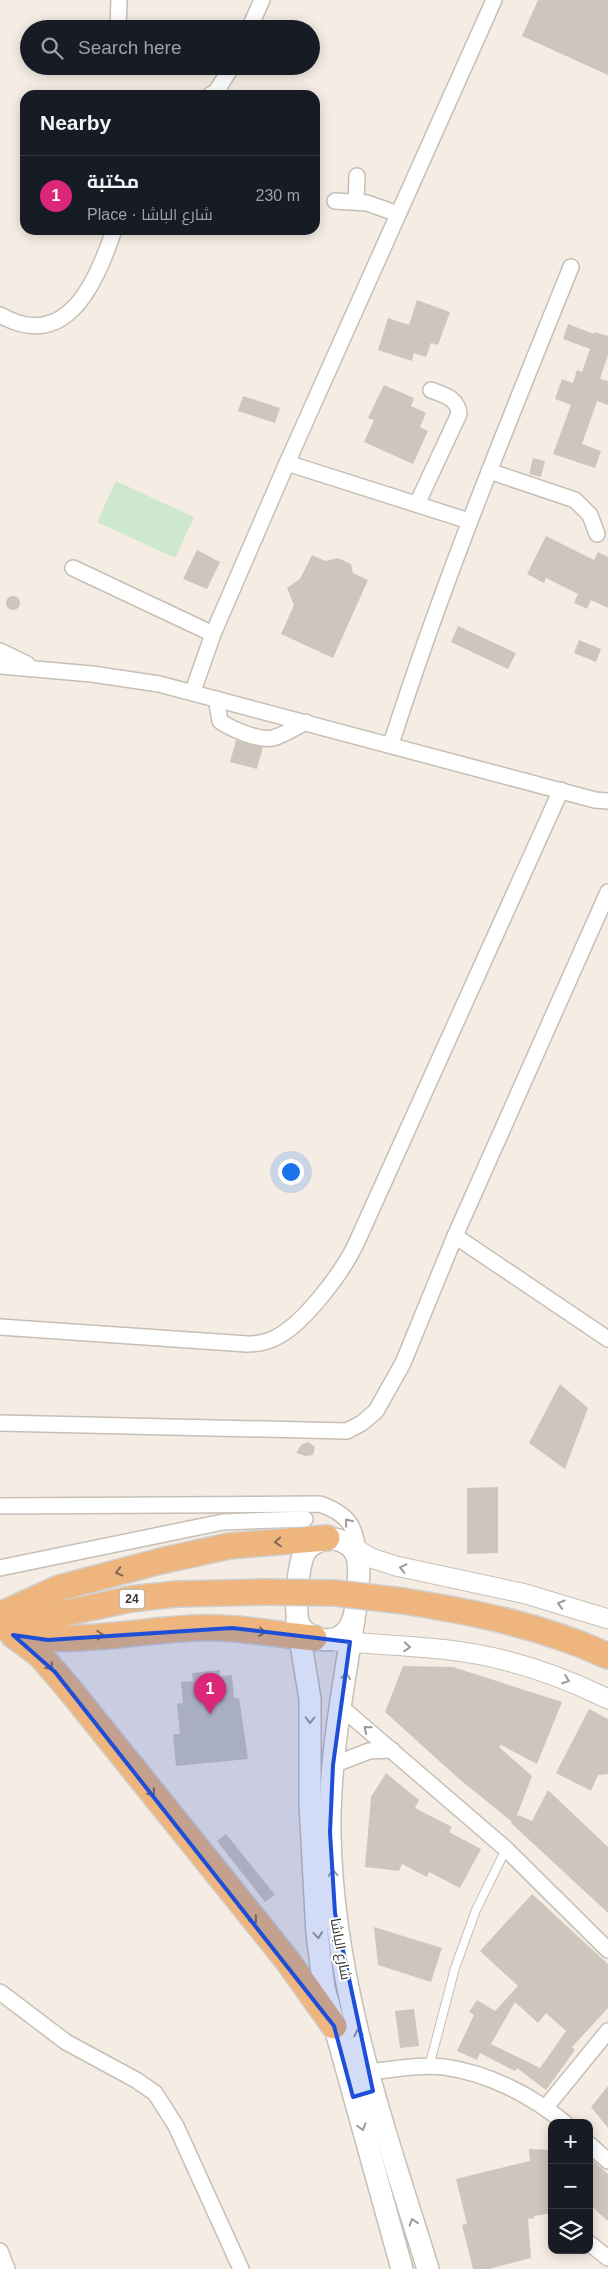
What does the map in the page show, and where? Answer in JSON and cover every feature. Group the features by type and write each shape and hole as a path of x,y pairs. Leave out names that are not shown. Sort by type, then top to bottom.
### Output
{"main road":[{"name":"شارع الباشا","path":"326,1540 354,1619 333,1765 330,1832 335,1913 364,2087 428,2269"},
{"path":"3,1627 59,1588 229,1546 326,1540 296,1606 309,1633 310,1804 317,1934 324,1988 334,2026"},
{"name":"24","path":"3,1627 131,1599 176,1594 266,1592 335,1594 403,1600 502,1619 535,1628 605,1654"},
{"path":"3,1627 48,1640 194,1628 232,1628 342,1635 354,1619"},
{"path":"3,1627 40,1655 70,1690 287,1960 334,2026 364,2087 402,2269"}],"street":[{"path":"118,20 119,0"},
{"path":"253,20 262,0"},
{"path":"193,691 213,634 287,463 494,0"},
{"path":"217,90 226,75"},
{"path":"356,201 357,176"},
{"path":"335,201 356,201 378,205 398,214"},
{"path":"0,315 17,323 34,326 45,325 62,318 73,309 94,284 112,235"},
{"path":"391,744 436,610 469,521 570,267"},
{"path":"417,504 459,414 454,401 431,390"},
{"path":"287,463 469,521"},
{"path":"489,471 575,500 590,515 597,534"},
{"path":"73,568 213,634"},
{"path":"0,651 35,668"},
{"path":"0,666 35,668 159,684 193,691 216,699 391,744 595,800 608,801"},
{"path":"216,699 220,721 233,730 263,738 273,738 306,722"},
{"path":"0,1328 247,1344 262,1343 277,1337 294,1324 333,1281 355,1246 560,790"},
{"path":"0,1423 347,1430 362,1423 376,1411 403,1363 455,1236 608,892"},
{"path":"455,1236 608,1339"},
{"path":"0,1506 326,1540"},
{"path":"0,1568 223,1522 326,1540 396,1566 526,1594 608,1619"},
{"path":"309,1633 350,1642 471,1654 506,1660 549,1673 608,1698"},
{"path":"341,1707 506,1849 608,1950"},
{"path":"333,1765 364,1752 392,1750"},
{"path":"0,1992 66,2042 136,2080 155,2094 176,2126 241,2269"},
{"path":"546,2107 608,2031"},
{"path":"364,2087 429,2066 466,2072 515,2090 546,2107 560,2119"},
{"path":"593,2148 608,2161"},
{"path":"593,2246 608,2258"},
{"path":"0,2251 7,2269"}],"lane":[{"path":"429,2066 454,1968 476,1910 506,1849"}],"highlighted area":[{"path":"232,1628 350,1642 333,1765 330,1832 335,1913 373,2091 353,2097 334,2026 55,1672 13,1635 48,1640"}],"green space":[{"path":"116,481 194,517 175,558 97,522"}],"building":[{"path":"538,0 608,0 608,75 522,36"},
{"path":"417,300 450,312 438,345 431,343 426,357 414,353 412,361 378,350 388,318 409,325"},
{"path":"568,324 594,334 595,332 608,336 608,355 600,379 608,381 608,405 597,401 582,444 601,451 595,468 553,454 571,405 555,399 562,379 573,383 577,370 582,372 590,349 563,339"},
{"path":"384,385 414,398 411,406 426,413 420,427 428,431 413,464 364,442 374,420 368,418"},
{"path":"243,396 280,408 275,423 238,411"},
{"path":"533,458 545,461 541,477 529,474"},
{"path":"546,536 594,560 598,552 608,557 608,608 591,600 587,609 574,603 578,594 546,578 544,583 527,574"},
{"path":"197,550 220,562 207,589 183,579"},
{"path":"312,555 325,561 338,558 351,564 353,573 368,580 333,658 281,634 294,605 287,588 300,579"},
{"path":"10,596 16,596 20,603 16,610 10,610 6,606 6,600"},
{"path":"458,626 516,653 508,669 451,642"},
{"path":"579,640 601,649 596,662 574,653"},
{"path":"236,740 263,747 257,769 230,762"},
{"path":"560,1384 588,1408 565,1469 529,1443"},
{"path":"308,1442 315,1447 313,1455 306,1456 296,1453 302,1444"},
{"path":"498,1487 498,1553 467,1554 467,1488"},
{"path":"403,1666 453,1667 562,1702 537,1764 501,1745 499,1747 532,1776 516,1818 518,1815 532,1821 548,1790 608,1847 608,1913 512,1822 458,1778 385,1712"},
{"path":"220,1670 220,1676 232,1675 234,1698 239,1698 248,1759 176,1766 173,1734 180,1734 177,1704 183,1703 181,1682 193,1681 192,1673"},
{"path":"589,1709 608,1719 608,1774 598,1775 591,1791 556,1773"},
{"path":"386,1773 419,1800 415,1808 452,1827 449,1832 481,1849 460,1888 429,1872 427,1877 402,1864 399,1871 365,1867 371,1797"},
{"path":"226,1834 275,1895 265,1902 217,1841"},
{"path":"532,1894 608,1964 608,2008 572,2047 575,2050 546,2090 517,2068 515,2071 480,2053 477,2060 457,2051 474,2015 469,2012 477,2000 495,2011 518,1986 480,1951","holes":["515,2002 538,2023 546,2013 566,2031 540,2068 491,2044"]},
{"path":"374,1927 442,1948 431,1982 378,1965"},
{"path":"414,2009 419,2046 400,2048 395,2011"},
{"path":"608,2086 608,2128 591,2107"},
{"path":"529,2149 548,2150 548,2214 528,2219 531,2258 489,2269 473,2269 462,2225 467,2224 456,2179 530,2161"},
{"path":"593,2161 608,2174 608,2221 593,2208"}],"place":[{"name":"مكتبة","path":"210,1714"}]}
